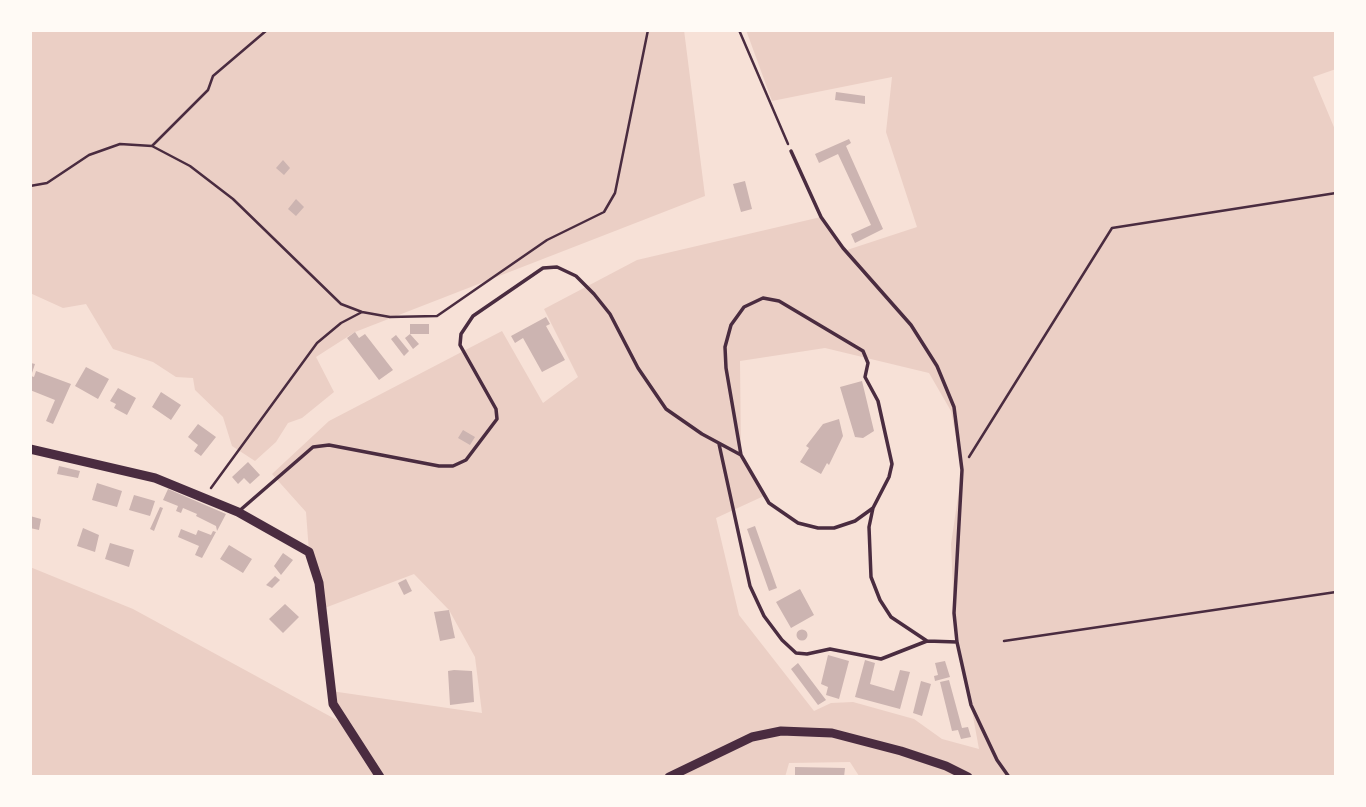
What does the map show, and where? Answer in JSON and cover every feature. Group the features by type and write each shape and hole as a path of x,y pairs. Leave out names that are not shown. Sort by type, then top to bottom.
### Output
{"street":[{"path":"30,449 155,478 237,512 309,552 319,583 333,704 380,777"},
{"path":"669,777 752,737 781,731 843,736 901,751 968,777"}],"lane":[{"path":"791,151 821,217 843,248 911,325 937,366 954,407 962,470 954,603 957,642 971,705 997,760 1009,777"},
{"path":"237,512 313,447 329,445 439,466 453,466 466,460 497,419 496,409 460,345 461,334 473,316 543,268 557,267 576,276 610,314 638,368 666,409 719,444 741,455"},
{"path":"873,508 855,521 834,528 818,528 798,523 769,503 741,455 725,346 732,325 744,307 763,298 779,301 863,351 868,363 865,377 878,401 892,464 889,477 873,508 868,558 880,600 891,617 927,641"},
{"path":"719,444 750,586 764,617 796,653 807,654 830,649 881,659 927,641 957,642"}],"path":[{"path":"152,146 173,121 208,90 213,76 267,30"},
{"path":"30,186 47,183 89,155 120,144 152,146 190,166 233,200 341,303 362,312 416,317 437,316 547,240 604,212 615,193 648,30"},
{"path":"739,30 791,151"},
{"path":"962,470 984,427 1112,228 1336,193"},
{"path":"205,498 317,343 341,323 362,312"},
{"path":"1004,641 1336,592"}],"shaded area":[{"path":"30,30 684,30 705,196 355,332 316,357 334,392 302,418 288,423 276,442 255,461 232,446 223,417 195,390 193,378 176,377 153,362 113,349 86,304 63,308 30,293"},
{"path":"746,30 1336,30 1336,69 1313,77 1336,132 1336,777 880,777 859,776 850,762 789,763 785,777 30,777 30,567 133,609 346,725 331,691 482,713 475,657 449,610 414,574 322,609 309,552 306,512 272,474 329,421 502,331 543,403 578,377 544,309 637,260 821,217 868,282 847,250 917,227 886,132 892,77 772,101","holes":["825,348 929,373 951,411 962,470 951,544 954,613 979,749 942,739 914,719 853,702 831,703 814,711 739,615 716,518 766,495 741,455 740,361"]}],"building":[{"path":"836,92 865,96 865,104 835,100"},
{"path":"849,139 851,143 846,146 883,229 855,243 851,234 871,225 838,154 819,163 815,154"},
{"path":"283,160 290,168 284,175 276,168"},
{"path":"745,181 752,209 741,212 733,184"},
{"path":"296,199 304,207 296,216 288,209"},
{"path":"546,317 550,324 546,326 565,360 542,372 523,338 515,343 511,336"},
{"path":"410,324 429,324 429,334 410,334"},
{"path":"355,332 359,338 365,334 393,370 379,380 347,338"},
{"path":"410,334 419,344 413,349 405,338"},
{"path":"396,335 409,351 404,356 391,339"},
{"path":"31,363 35,364 31,376 34,377 36,371 71,384 53,424 46,421 55,400 30,390"},
{"path":"86,367 109,379 98,399 75,386"},
{"path":"862,381 874,431 863,438 855,437 840,387"},
{"path":"118,388 136,398 127,415 114,408 116,404 110,401"},
{"path":"161,392 181,405 171,420 152,407"},
{"path":"839,419 843,436 829,465 827,463 821,474 800,462 809,448 806,446 823,424"},
{"path":"198,424 216,437 201,456 194,451 198,445 188,437"},
{"path":"463,430 475,437 470,445 458,438"},
{"path":"248,462 260,475 250,484 244,478 238,484 232,477"},
{"path":"59,466 80,471 78,478 57,474"},
{"path":"97,483 122,491 117,507 92,500"},
{"path":"168,489 226,514 217,531 216,526 196,516 197,514 183,508 181,513 176,511 178,506 163,500"},
{"path":"134,495 155,501 150,516 129,510"},
{"path":"160,507 163,508 154,531 150,529"},
{"path":"30,516 41,519 39,530 30,528"},
{"path":"755,526 777,588 769,591 747,529"},
{"path":"83,528 99,535 95,552 77,546"},
{"path":"181,529 196,535 198,530 211,535 213,531 216,532 202,558 195,555 199,546 178,537"},
{"path":"110,543 134,550 129,567 105,559"},
{"path":"229,545 252,559 243,573 220,559"},
{"path":"283,553 293,560 281,575 274,566"},
{"path":"275,576 280,580 272,588 266,585"},
{"path":"406,579 412,591 404,595 398,583"},
{"path":"800,589 814,615 791,628 776,602"},
{"path":"285,604 299,617 283,633 269,619"},
{"path":"449,610 455,638 440,641 434,612"},
{"path":"802,629 808,635 802,641 796,635"},
{"path":"828,655 849,661 839,699 826,695 828,687 821,684"},
{"path":"865,660 875,663 870,684 894,691 900,670 910,672 900,709 855,697"},
{"path":"945,661 950,677 935,681 934,676 938,675 935,663"},
{"path":"798,663 826,700 818,705 791,669"},
{"path":"448,671 472,671 474,702 450,705"},
{"path":"949,680 962,728 968,727 971,737 961,739 958,730 952,731 940,682"},
{"path":"921,681 931,684 922,716 913,713"},
{"path":"795,767 845,768 844,777 795,777"}]}
